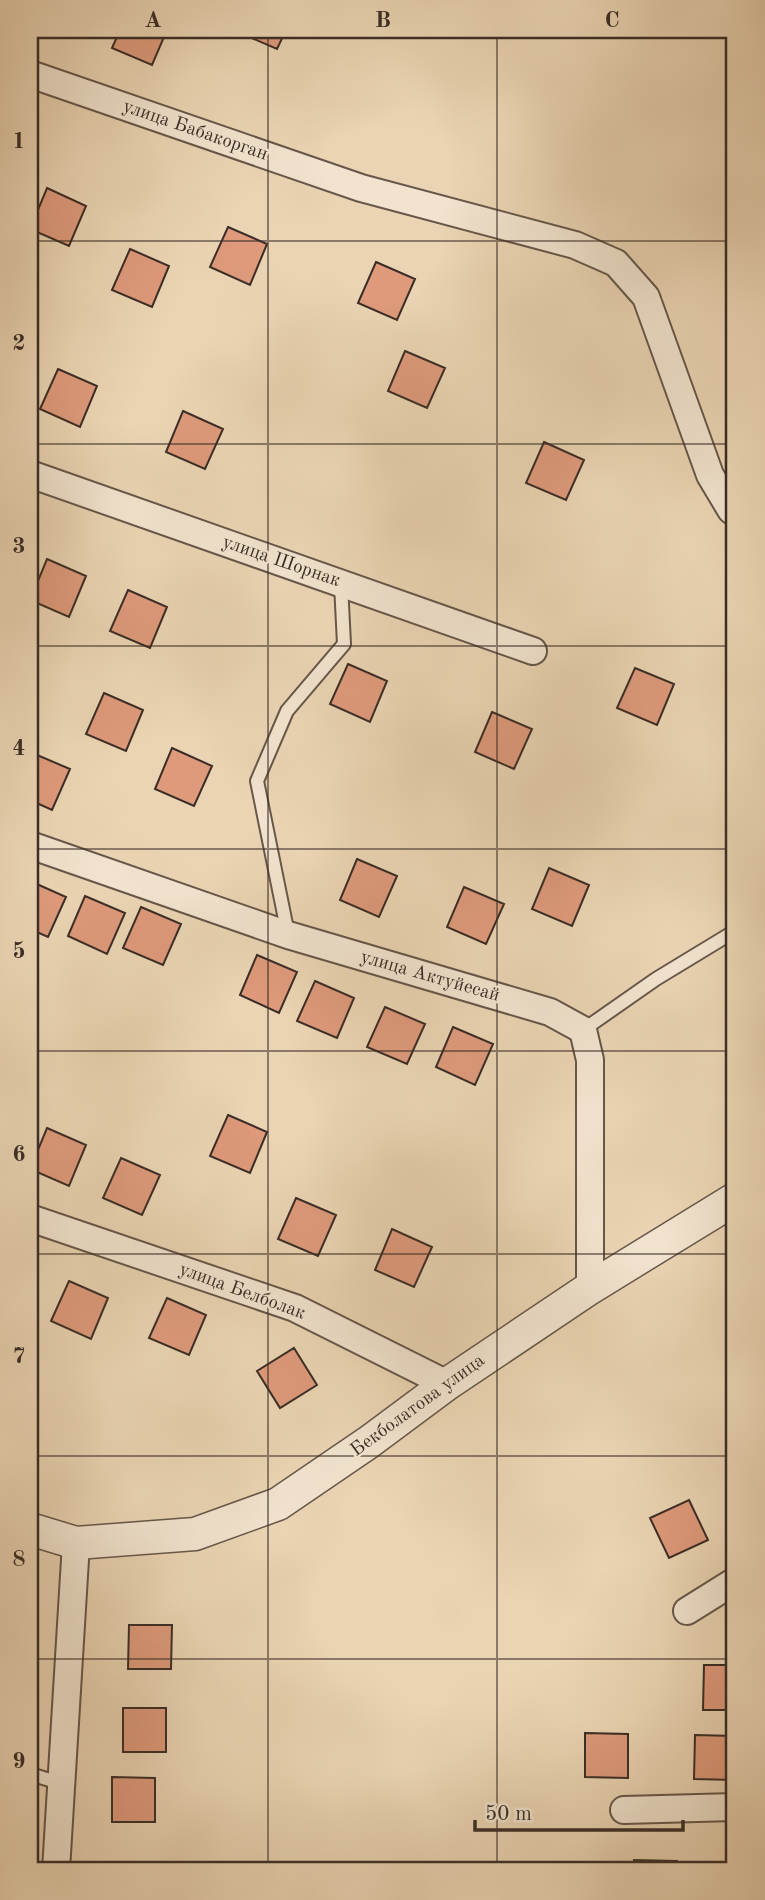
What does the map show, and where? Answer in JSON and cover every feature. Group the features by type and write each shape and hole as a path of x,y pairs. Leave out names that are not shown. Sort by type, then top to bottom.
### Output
{"street":[{"name":"улица Бабакорган","path":"30,74 360,188 575,245 616,263 646,297 710,475 735,513"},
{"name":"улица Шорнак","path":"30,474 533,651"},
{"name":"улица Актуйесай","path":"30,845 288,935 550,1012 583,1030"},
{"path":"583,1030 590,1060 590,1287"},
{"name":"Бекболатова улица","path":"76,1543 195,1534 278,1504 590,1287 735,1199"},
{"name":"улица Белболак","path":"30,1218 295,1308 447,1384"},
{"path":"30,1529 76,1543 56,1870"},
{"path":"687,1611 735,1581"},
{"path":"624,1810 735,1807"}],"lane":[{"path":"288,935 257,781 287,711 344,644 341,584"},
{"path":"583,1030 656,979 735,931"},
{"path":"30,1774 63,1784"}],"building":[{"path":"120,30 167,30 152,65 112,48"},
{"path":"286,30 277,49 238,32"},
{"path":"47,188 86,206 69,246 30,229"},
{"path":"228,227 267,244 250,285 210,267"},
{"path":"130,249 169,266 152,307 112,290"},
{"path":"376,262 415,279 397,320 358,303"},
{"path":"405,351 445,368 427,408 388,391"},
{"path":"58,369 97,386 80,427 40,409"},
{"path":"183,411 223,429 205,469 166,452"},
{"path":"544,442 584,460 566,500 526,483"},
{"path":"47,559 86,576 69,617 30,600"},
{"path":"128,590 167,607 150,648 110,631"},
{"path":"348,664 387,681 370,722 330,704"},
{"path":"635,668 674,684 657,725 617,708"},
{"path":"104,693 143,710 126,751 86,734"},
{"path":"492,712 532,729 514,769 475,752"},
{"path":"172,748 212,766 194,806 155,789"},
{"path":"30,752 70,769 52,810 30,800"},
{"path":"357,859 397,876 379,917 340,900"},
{"path":"549,868 589,885 572,926 532,909"},
{"path":"30,881 66,897 48,937 30,929"},
{"path":"464,887 504,904 486,944 447,927"},
{"path":"85,896 125,913 107,954 68,936"},
{"path":"141,907 181,924 163,965 123,948"},
{"path":"257,955 297,972 279,1013 240,995"},
{"path":"315,981 354,998 337,1038 297,1021"},
{"path":"385,1007 425,1024 407,1064 367,1047"},
{"path":"453,1027 493,1044 475,1085 436,1067"},
{"path":"228,1115 267,1132 250,1173 210,1156"},
{"path":"47,1128 86,1145 69,1186 30,1169"},
{"path":"121,1158 160,1175 142,1215 103,1198"},
{"path":"296,1198 336,1215 318,1256 278,1239"},
{"path":"392,1229 432,1247 414,1287 375,1270"},
{"path":"69,1281 108,1298 91,1339 51,1321"},
{"path":"167,1298 206,1315 189,1355 149,1338"},
{"path":"294,1348 317,1385 280,1408 257,1371"},
{"path":"689,1500 708,1540 669,1558 650,1518"},
{"path":"129,1625 172,1625 171,1669 128,1669"},
{"path":"704,1665 735,1665 735,1710 703,1710"},
{"path":"123,1708 166,1708 166,1752 123,1752"},
{"path":"585,1733 628,1734 628,1778 585,1777"},
{"path":"695,1735 735,1736 735,1780 694,1779"},
{"path":"112,1777 155,1778 155,1822 112,1822"},
{"path":"634,1860 677,1861 677,1870 633,1870"}]}
